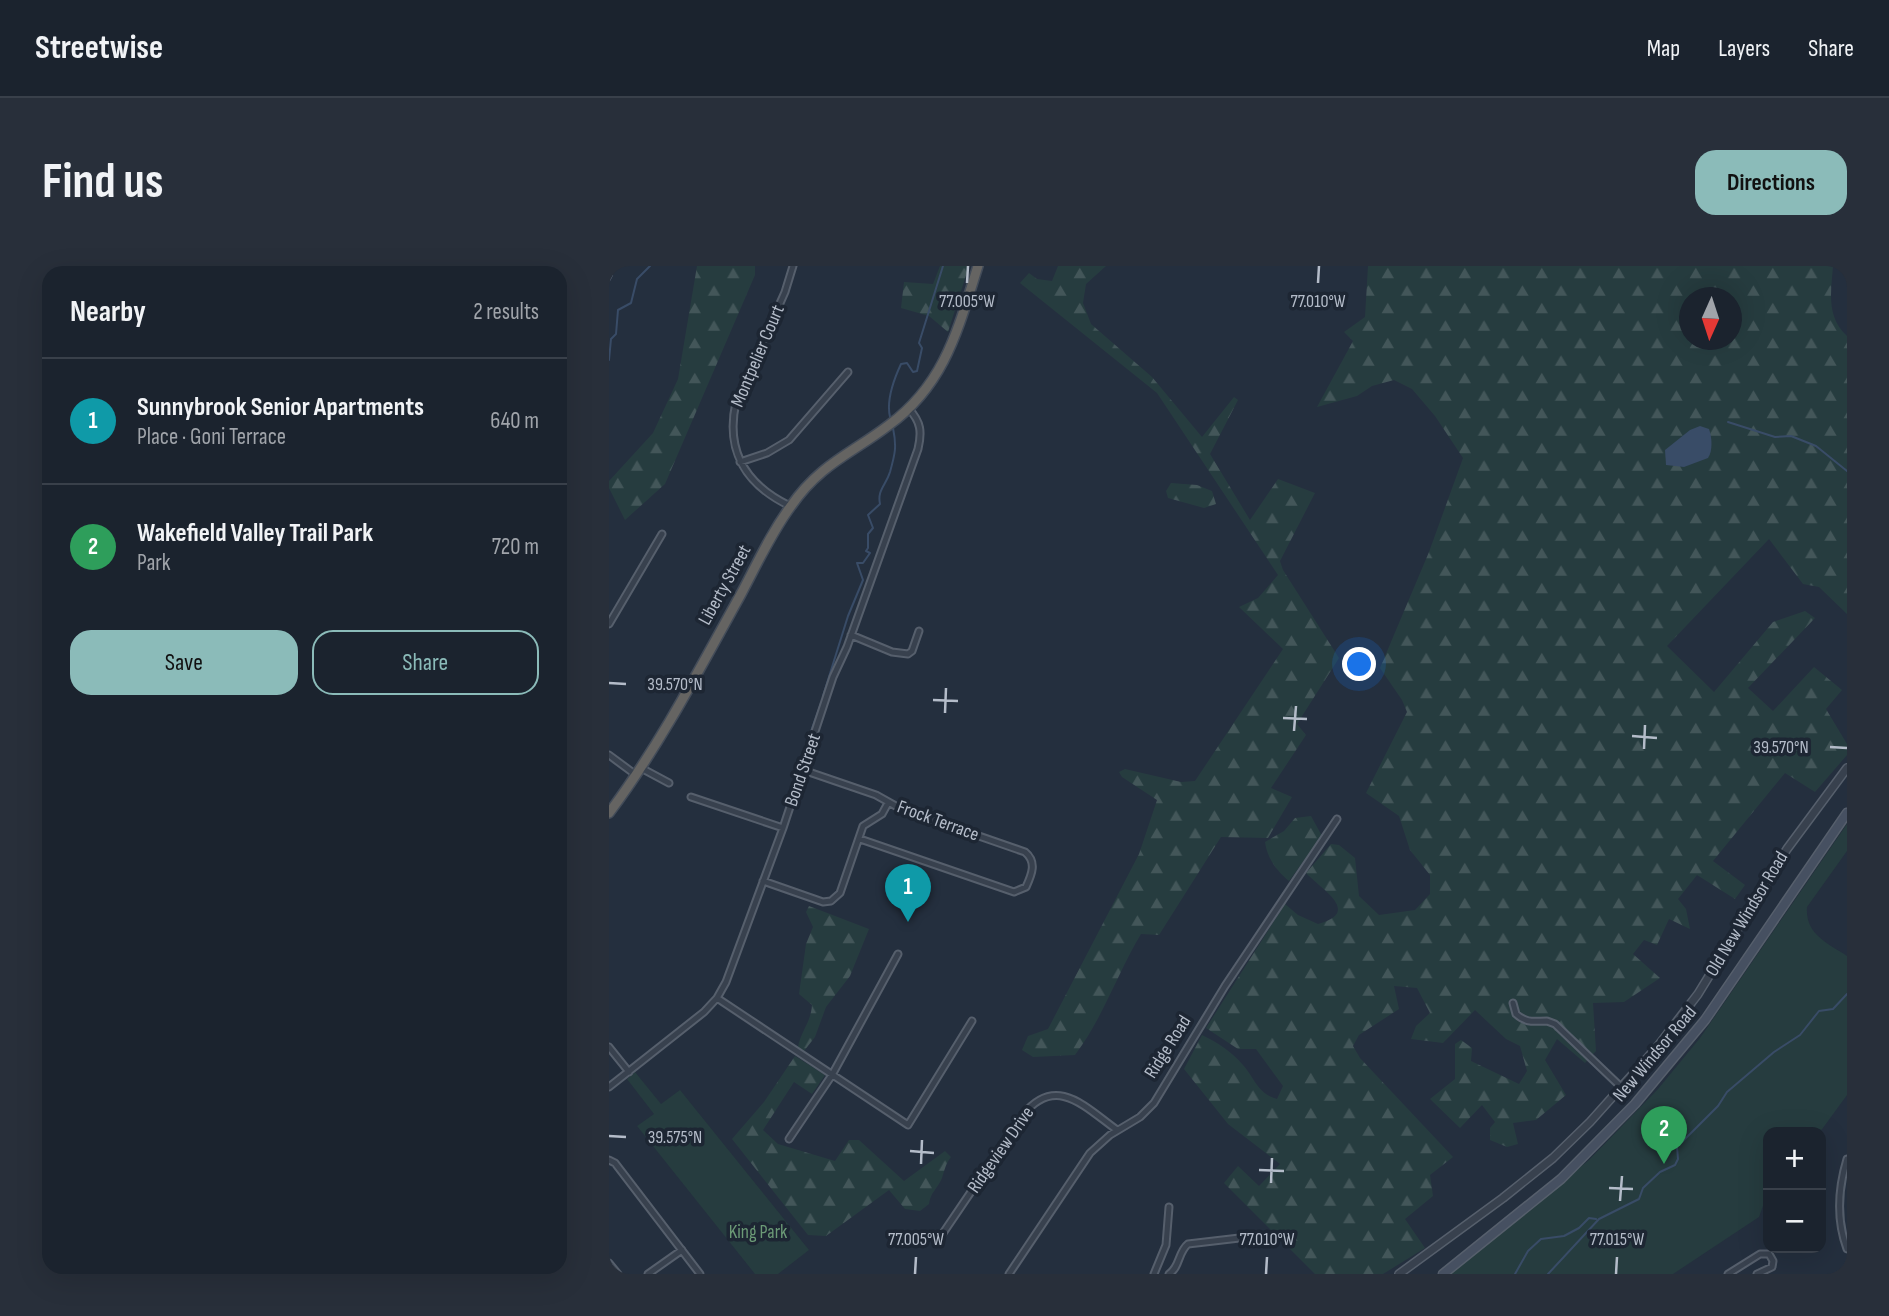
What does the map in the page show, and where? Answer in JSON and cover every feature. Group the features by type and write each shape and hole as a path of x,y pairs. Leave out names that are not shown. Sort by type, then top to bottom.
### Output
{"highway":[{"path":"909,409 933,381 949,353 978,266"},
{"name":"Liberty Street","path":"609,813 639,771 790,506 811,481 837,458 878,433 909,409"}],"main road":[{"name":"New Windsor Road","path":"1443,1274 1561,1179 1635,1104 1705,1020 1847,813"}],"street":[{"name":"Montpelier Court","path":"790,506 761,488 740,462 732,432 736,402 785,292 793,266"},
{"path":"740,462 767,453 789,440 848,372"},
{"name":"Bond Street","path":"609,1087 689,1025 717,998 733,963 919,442 919,423 909,409"},
{"path":"609,624 662,534"},
{"path":"851,635 892,652 908,654 912,651 919,631"},
{"path":"609,755 669,783"},
{"name":"Old New Windsor Road","path":"1399,1274 1528,1179 1562,1149 1621,1087 1686,1011 1781,857 1847,768"},
{"name":"Frock Terrace","path":"803,770 876,795 888,803 1027,854 1033,864 1024,889 1014,892 860,839"},
{"path":"691,797 783,828"},
{"path":"763,881 823,902 831,901 840,893 865,825 879,817 888,803"},
{"name":"Ridge Road","path":"1009,1274 1079,1167 1096,1147 1154,1103 1225,986 1337,819"},
{"path":"789,1139 832,1075 898,954"},
{"path":"717,998 908,1125 972,1021"},
{"path":"1513,1003 1515,1014 1525,1020 1537,1024 1547,1021 1555,1024 1621,1087"},
{"path":"609,1047 629,1072"},
{"name":"Ridgeview Drive","path":"937,1242 1023,1115 1038,1099 1058,1095 1070,1098 1117,1130"},
{"path":"1847,1158 1839,1199 1842,1233 1847,1249"},
{"path":"612,1161 700,1274"},
{"path":"1169,1207 1166,1245 1155,1272 1167,1274 1174,1270 1184,1246 1188,1244 1248,1237"},
{"path":"648,1274 682,1250"},
{"path":"1728,1274 1760,1254 1769,1254 1773,1261 1772,1267 1757,1274"},
{"path":"609,1263 618,1274"}],"green space":[{"path":"697,266 755,266 755,275 665,484 625,520 609,488 609,481 653,433 678,379"},
{"path":"940,266 969,266 948,332 929,316 901,308 904,282 933,284"},
{"path":"1058,266 1106,266 1086,284 1083,303 1091,324 1152,377 1202,437 1234,397 1238,400 1210,454 1250,520 1278,479 1315,493 1280,561 1283,570 1339,658 1297,724 1306,735 1271,788 1292,797 1268,838 1221,837 1159,935 1141,934 1094,1026 1075,1055 1033,1057 1022,1050 1028,1036 1048,1029 1139,854 1157,800 1122,777 1119,772 1125,769 1181,782 1195,781 1283,649 1239,607 1258,598 1278,575 1157,393 1020,283 1029,273 1037,279 1052,281"},
{"path":"1368,266 1833,266 1831,304 1840,329 1847,336 1847,614 1819,587 1803,584 1769,539 1667,646 1714,692 1773,622 1805,611 1815,618 1748,688 1773,711 1814,667 1842,690 1826,709 1847,744 1847,755 1815,792 1785,773 1713,861 1745,885 1735,899 1697,875 1678,899 1686,909 1690,929 1669,919 1657,945 1644,940 1633,954 1660,978 1624,1002 1593,1003 1596,1051 1585,1063 1557,1039 1545,1060 1566,1095 1536,1120 1513,1123 1518,1144 1507,1147 1490,1140 1490,1128 1495,1122 1482,1105 1460,1128 1430,1099 1455,1079 1455,1044 1461,1040 1472,1048 1471,1061 1519,1084 1527,1071 1520,1046 1506,1039 1475,1010 1443,1043 1411,1039 1416,1026 1430,1013 1417,988 1394,986 1399,1009 1359,1035 1353,1046 1360,1058 1453,1157 1430,1175 1433,1196 1405,1219 1425,1248 1383,1274 1315,1274 1224,1183 1238,1166 1259,1186 1280,1164 1228,1124 1184,1069 1202,1035 1234,1056 1261,1090 1277,1099 1283,1086 1256,1049 1238,1049 1206,1028 1285,904 1298,915 1318,924 1331,919 1337,913 1335,900 1306,873 1331,844 1339,845 1355,858 1359,896 1379,915 1415,910 1430,894 1430,875 1410,850 1399,816 1366,793 1407,712 1380,668 1429,552 1463,458 1435,416 1412,389 1394,380 1372,386 1357,396 1317,407 1353,341 1344,332 1365,317"},
{"path":"1171,483 1197,485 1212,491 1216,504 1204,508 1168,498 1166,491"},
{"path":"1311,816 1322,836 1289,881 1273,864 1265,842 1284,831 1295,818"},
{"path":"1847,824 1847,851 1807,907 1807,916 1819,937 1847,956 1847,1095 1824,1127 1763,1127 1763,1206 1759,1217 1673,1274 1449,1274 1589,1160 1658,1089 1700,1038"},
{"path":"809,906 869,929 850,976 826,1007 815,1037 804,1051 798,1047 812,1005 799,994 806,944 813,927 806,912"},
{"path":"795,1056 825,1075 812,1094 794,1082 763,1130 778,1144 835,1161 849,1140 859,1140 904,1181 945,1151 951,1157 929,1204 920,1211 905,1209 889,1190 826,1236 808,1235 732,1139 764,1102"},
{"name":"King Park","path":"635,1072 661,1104 680,1090 809,1250 778,1274 755,1274 637,1126 654,1114 627,1079"}],"water":[{"path":"1700,426 1710,432 1711,448 1708,458 1684,467 1666,465 1665,450 1690,430"}],"waterway":[{"path":"609,360 611,339 616,334 618,310 631,303 637,279 650,266"},
{"path":"890,417 890,397 901,364 907,363 913,372 917,371 922,348 919,343 943,266"},
{"path":"1728,422 1775,437 1791,436 1816,446 1847,471"},
{"path":"823,696 848,616 863,580 857,563 863,563 870,553 866,551 868,534 873,528 868,515 880,504 881,491 890,472 895,450 893,428"},
{"path":"809,737 821,703"},
{"path":"1548,1274 1599,1219 1639,1199 1643,1188 1660,1172 1675,1165 1678,1159 1677,1147 1718,1106 1727,1092 1774,1052 1800,1035 1819,1011 1833,1009 1847,994"},
{"path":"1515,1274 1528,1251 1541,1239 1564,1236 1579,1228 1589,1218 1596,1219"}],"railway":[{"path":"609,281 617,266"}],"place":[{"name":"Sunnybrook Senior Apartments","path":"908,922"},
{"name":"Wakefield Valley Trail Park","path":"1664,1164"}]}
